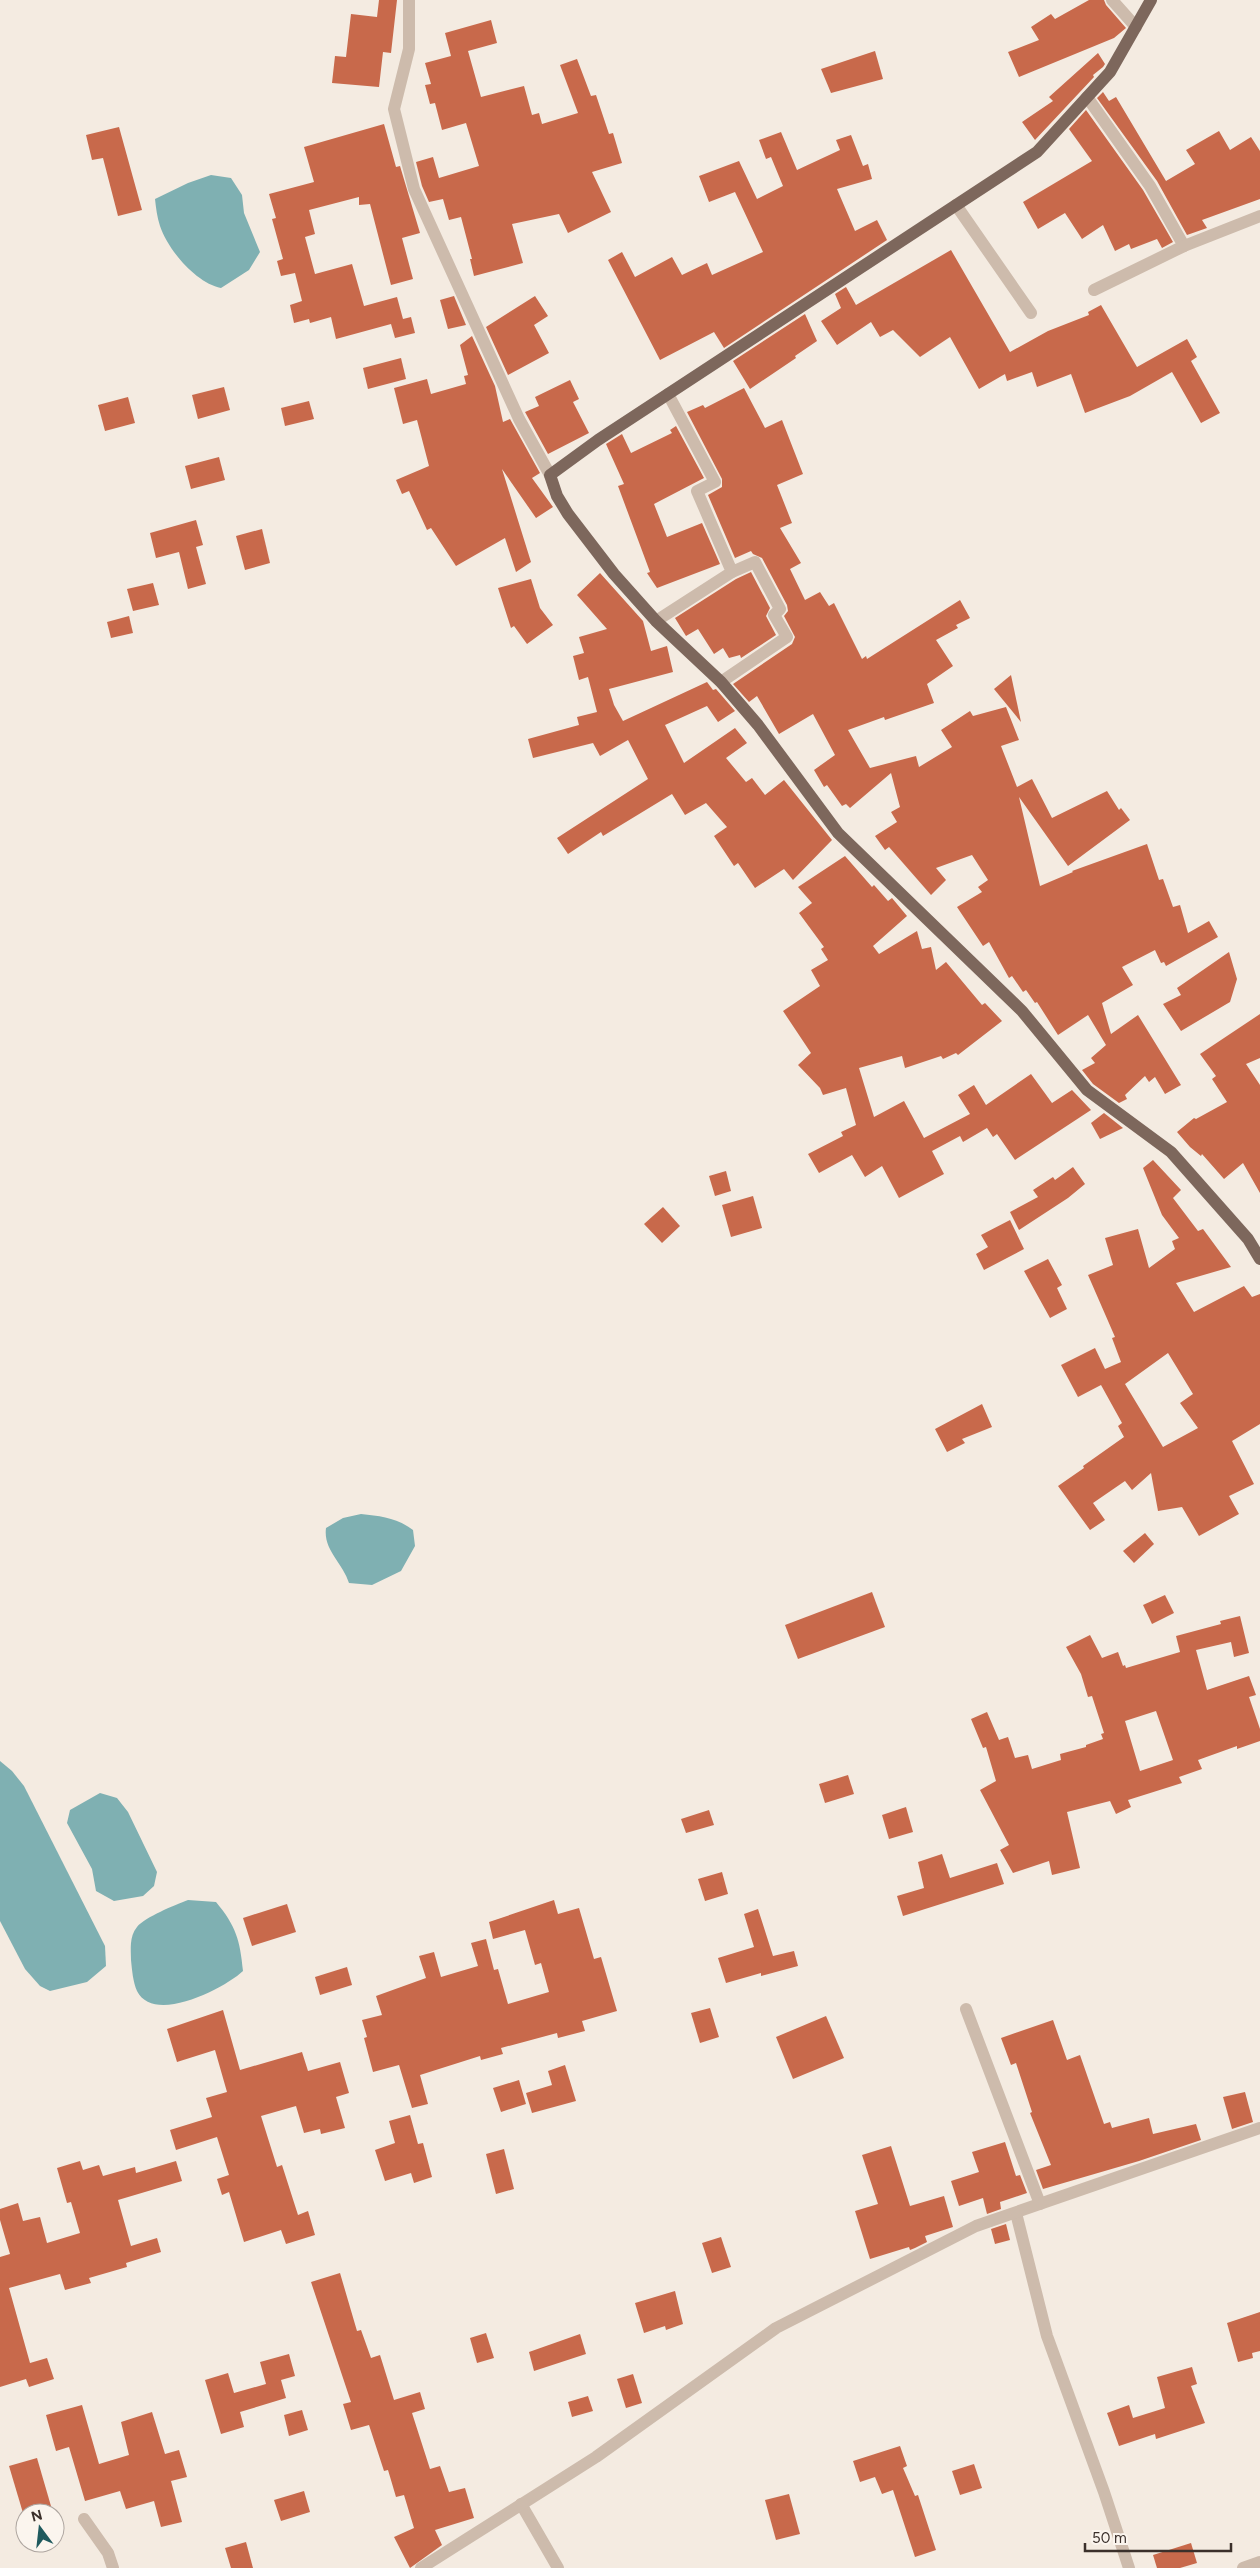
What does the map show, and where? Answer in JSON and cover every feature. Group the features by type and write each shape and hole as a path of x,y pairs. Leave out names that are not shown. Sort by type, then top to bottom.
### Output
{"main road":[{"path":"1151,0 1110,72 1037,152 668,394 550,475 557,496 568,514 614,574 656,622 721,682 758,725 838,833 1022,1012 1087,1090 1171,1152 1248,1239 1260,1258"}],"street":[{"path":"409,0 409,49 394,109 414,189 520,419 550,475"},
{"path":"1112,0 1136,27"},
{"path":"1088,97 1150,186 1184,246"},
{"path":"956,206 1031,313"},
{"path":"1094,290 1184,246 1260,216"},
{"path":"668,394 715,482 697,491 732,572"},
{"path":"656,622 732,572 755,562 780,609 774,615 787,637 721,682"},
{"path":"966,2009 1040,2204"},
{"path":"420,2568 596,2457 776,2328 976,2226 1260,2128"},
{"path":"1016,2212 1047,2336 1104,2492 1128,2568"},
{"path":"522,2504 558,2568"},
{"path":"84,2519 108,2553 113,2568"},
{"path":"1243,2568 1260,2562"}],"water":[{"path":"211,175 231,178 242,195 244,213 260,252 249,270 221,288 202,280 176,255 160,226 155,199 188,183"},
{"path":"361,1514 388,1518 413,1530 415,1546 401,1571 372,1585 349,1583 327,1543 326,1528 343,1518"},
{"path":"0,1761 12,1771 24,1786 105,1946 106,1966 87,1982 50,1991 40,1986 25,1969 0,1921"},
{"path":"100,1793 117,1798 128,1812 157,1872 154,1886 143,1896 114,1901 96,1891 92,1869 67,1823 70,1810"},
{"path":"188,1900 216,1902 223,1911 236,1934 243,1971 221,1986 190,2000 158,2005 146,2001 137,1991 134,1980 131,1943 134,1931 147,1919"}],"building":[{"path":"379,0 397,0 391,53 383,52 379,87 332,83 335,56 346,57 351,14 377,17"},
{"path":"1089,0 1104,0 1106,5 1126,28 1114,38 1019,77 1008,52 1039,40 1031,27 1051,14 1055,19"},
{"path":"491,20 497,43 468,51 481,97 524,86 532,115 539,113 542,124 578,113 560,65 577,59 591,96 596,95 609,134 613,133 622,163 592,172 611,212 568,233 559,214 512,224 523,263 474,276 470,259 472,259 461,217 449,220 443,199 429,202 422,186 416,162 433,157 439,178 479,166 466,123 442,130 435,103 430,104 425,85 431,84 425,63 451,56 445,33"},
{"path":"875,51 883,79 831,93 821,69"},
{"path":"1098,53 1105,64 1103,67 1093,75 1094,77 1035,140 1022,122 1053,101 1049,97"},
{"path":"1103,92 1109,101 1116,97 1166,181 1195,164 1186,150 1219,131 1230,150 1251,137 1260,151 1260,199 1202,220 1207,228 1187,235 1157,181 1097,98"},
{"path":"1086,110 1143,190 1173,242 1162,248 1157,239 1131,249 1129,244 1115,251 1103,225 1082,239 1065,213 1038,229 1023,202 1092,161 1069,129"},
{"path":"384,124 396,167 400,166 420,233 402,238 413,279 391,285 370,204 359,205 359,197 309,210 315,234 305,237 315,274 352,264 364,306 397,297 403,319 411,317 415,333 395,338 391,324 336,339 331,317 310,323 309,319 294,323 290,305 302,301 295,273 281,276 277,261 283,259 272,219 276,218 269,194 314,182 304,147"},
{"path":"119,127 142,210 118,216 103,158 92,160 86,135"},
{"path":"781,132 797,170 840,150 836,140 851,135 863,166 868,164 872,179 837,189 855,231 877,220 887,240 724,348 714,332 660,360 608,260 622,252 635,277 672,257 682,275 707,263 712,275 763,252 735,192 709,202 699,176 739,161 757,199 783,186 771,157 766,159 759,140"},
{"path":"951,250 1010,352 1048,331 1089,315 1088,312 1101,305 1137,367 1187,339 1197,357 1191,361 1220,413 1201,423 1172,372 1130,396 1085,413 1071,374 1037,387 1032,372 1007,381 1005,374 979,389 950,337 920,357 893,330 880,337 871,322 837,345 821,321 841,308 835,294 846,287 856,305"},
{"path":"454,296 466,325 448,329 440,300"},
{"path":"535,296 548,316 534,325 549,353 508,375 486,327"},
{"path":"805,314 817,341 795,356 796,358 750,389 733,361"},
{"path":"472,336 495,386 503,422 510,419 540,473 532,478 553,507 536,518 502,469 531,562 516,572 505,538 456,566 431,528 427,530 409,491 402,494 396,480 429,466 417,420 403,424 394,388 427,379 431,394 466,384 464,376 468,375 460,345"},
{"path":"401,358 406,379 368,389 363,368"},
{"path":"570,380 579,399 573,402 589,433 548,454 525,412 539,406 535,397"},
{"path":"224,387 230,410 198,419 192,395"},
{"path":"744,388 765,428 782,420 803,474 777,485 792,523 780,528 801,563 790,569 805,600 820,592 829,606 834,603 862,659 866,656 867,659 960,600 970,618 956,625 958,628 936,640 953,666 927,684 934,703 885,720 884,717 848,730 870,768 916,756 919,767 952,747 941,730 970,711 973,716 1006,707 1019,740 1001,746 1017,787 1032,779 1052,818 1107,791 1119,810 1121,808 1130,820 1068,866 1019,797 1040,886 1072,871 1147,844 1159,880 1163,879 1173,907 1180,905 1188,933 1209,921 1218,937 1166,966 1164,962 1161,963 1155,950 1122,967 1133,985 1102,1003 1111,1034 1138,1015 1181,1085 1165,1094 1155,1077 1149,1082 1145,1076 1125,1095 1127,1099 1119,1103 1093,1084 1082,1070 1095,1063 1091,1058 1106,1045 1088,1015 1058,1035 1037,1002 1035,1003 1026,990 1023,992 1012,976 1009,978 989,942 983,946 957,907 982,892 978,887 988,880 972,855 936,868 946,880 931,895 889,847 885,850 875,836 897,822 891,812 900,807 891,773 850,808 846,804 842,806 827,785 824,787 814,770 835,755 813,714 779,734 757,696 749,702 733,684 792,644 795,637 784,616 788,611 787,605 762,558 751,551 735,558 708,495 722,487 722,479 687,412 703,405 705,408"},
{"path":"128,397 135,423 105,431 98,405"},
{"path":"309,401 314,419 285,426 281,408"},
{"path":"676,426 704,478 654,504 667,537 702,523 720,564 657,588 647,573 650,572 618,486 624,484 606,444 622,434 631,453 672,433 670,430"},
{"path":"219,457 225,480 191,489 185,466"},
{"path":"196,520 203,545 196,547 206,584 188,589 179,552 156,558 150,533"},
{"path":"262,529 270,563 245,570 236,536"},
{"path":"751,572 770,608 766,616 776,635 741,658 740,655 729,658 723,648 714,654 698,629 686,636 675,618 736,579"},
{"path":"600,573 643,621 651,651 667,646 673,672 609,689 614,705 623,721 707,682 713,690 716,689 735,711 718,722 707,706 665,725 684,763 735,728 747,743 726,758 746,782 752,778 765,795 784,780 832,840 793,880 784,869 755,888 738,863 734,866 714,836 727,827 706,803 685,815 672,794 603,836 601,832 568,854 557,838 648,779 628,740 600,756 593,743 533,758 528,739 579,725 577,717 597,712 588,677 579,680 573,656 584,653 579,637 607,629 577,595"},
{"path":"531,579 540,608 553,625 527,644 514,626 511,628 498,588"},
{"path":"153,583 159,605 133,611 127,589"},
{"path":"129,616 133,633 111,638 107,622"},
{"path":"1011,675 1021,722 994,689"},
{"path":"845,856 872,887 874,885 888,901 892,898 907,916 873,946 879,954 917,931 922,949 931,947 936,970 946,962 982,1005 985,1003 1002,1021 958,1055 956,1053 943,1059 941,1056 905,1068 902,1056 859,1068 874,1117 904,1101 924,1138 970,1114 958,1095 974,1085 986,1105 1031,1074 1052,1103 1072,1090 1091,1110 1015,1160 997,1134 993,1137 987,1128 963,1142 960,1136 932,1151 944,1174 899,1198 882,1166 865,1177 852,1155 819,1173 808,1154 843,1136 841,1132 856,1125 846,1088 823,1095 820,1088 798,1065 811,1053 783,1011 820,986 811,970 828,960 821,949 824,947 799,913 812,903 798,887"},
{"path":"1229,952 1237,979 1230,1002 1181,1031 1163,1004 1181,995 1177,988"},
{"path":"1260,1014 1260,1058 1246,1064 1260,1085 1260,1193 1243,1163 1224,1179 1202,1154 1201,1156 1190,1147 1177,1132 1194,1118 1196,1119 1227,1102 1212,1079 1216,1076 1200,1054"},
{"path":"1104,1113 1123,1128 1100,1139 1091,1123"},
{"path":"1153,1160 1181,1190 1173,1198 1198,1231 1203,1229 1231,1267 1176,1283 1194,1312 1244,1286 1252,1297 1260,1294 1260,1424 1232,1441 1254,1484 1229,1496 1239,1514 1199,1536 1182,1507 1158,1511 1151,1473 1132,1490 1125,1481 1093,1503 1105,1520 1090,1530 1058,1486 1124,1437 1118,1426 1122,1423 1101,1385 1078,1397 1061,1365 1095,1348 1105,1369 1121,1362 1112,1338 1115,1337 1088,1275 1113,1265 1105,1238 1138,1229 1149,1268 1175,1249 1172,1241 1179,1238 1162,1215 1143,1168","holes":["1168,1353 1193,1394 1180,1403 1198,1428 1163,1447 1125,1384"]},
{"path":"1073,1167 1085,1184 1068,1198 1019,1230 1010,1212 1038,1197 1033,1190 1053,1177 1055,1180"},
{"path":"726,1171 731,1191 715,1196 709,1176"},
{"path":"753,1196 762,1228 731,1237 722,1205"},
{"path":"663,1207 680,1226 662,1243 644,1224"},
{"path":"1010,1220 1024,1249 984,1270 976,1254 988,1247 981,1235"},
{"path":"1048,1259 1062,1285 1057,1288 1067,1309 1050,1318 1024,1271"},
{"path":"982,1404 992,1427 962,1439 965,1443 947,1452 935,1429"},
{"path":"1145,1533 1154,1544 1134,1563 1123,1551"},
{"path":"872,1592 885,1627 798,1659 785,1625"},
{"path":"1165,1595 1174,1613 1152,1624 1143,1605"},
{"path":"1240,1616 1249,1653 1234,1657 1231,1642 1196,1650 1207,1690 1249,1676 1256,1695 1249,1697 1260,1729 1260,1741 1237,1749 1237,1746 1198,1760 1202,1769 1179,1777 1182,1783 1128,1800 1131,1807 1116,1814 1110,1801 1067,1812 1080,1868 1052,1875 1049,1861 1013,1873 1000,1850 1009,1845 980,1790 996,1781 986,1747 983,1748 971,1719 987,1712 999,1740 1008,1737 1015,1758 1028,1755 1032,1769 1061,1760 1060,1754 1086,1747 1086,1745 1103,1739 1101,1734 1104,1733 1092,1696 1088,1697 1081,1674 1066,1647 1090,1635 1102,1658 1118,1652 1123,1666 1125,1665 1126,1668 1180,1652 1176,1636 1221,1624 1220,1621","holes":["1156,1711 1173,1760 1140,1771 1125,1721"]},
{"path":"848,1775 854,1794 825,1803 819,1784"},
{"path":"906,1807 913,1832 889,1839 882,1815"},
{"path":"709,1810 714,1825 686,1833 681,1819"},
{"path":"942,1854 950,1878 997,1863 1004,1884 903,1916 897,1896 924,1888 918,1862"},
{"path":"722,1872 728,1894 705,1901 698,1879"},
{"path":"554,1900 558,1914 579,1908 594,1959 601,1957 617,2011 582,2021 585,2031 558,2038 557,2033 501,2048 503,2054 481,2060 480,2056 420,2075 428,2104 412,2108 399,2065 373,2072 364,2038 367,2037 362,2020 382,2015 376,1996 426,1978 419,1956 434,1952 441,1977 478,1966 471,1943 486,1939 494,1970 498,1969 508,2004 549,1992 541,1963 535,1965 525,1930 493,1939 489,1922"},
{"path":"287,1904 296,1932 252,1946 243,1918"},
{"path":"758,1909 773,1956 794,1951 798,1966 761,1976 761,1973 726,1983 718,1958 754,1947 744,1914"},
{"path":"347,1967 352,1985 320,1995 315,1977"},
{"path":"710,2008 719,2037 700,2043 691,2013"},
{"path":"223,2010 240,2070 302,2052 308,2071 340,2062 349,2093 336,2097 345,2128 321,2134 320,2129 304,2133 296,2106 261,2116 277,2167 282,2165 298,2215 308,2211 315,2235 286,2244 281,2230 244,2242 229,2192 222,2195 217,2179 229,2175 217,2137 176,2150 170,2130 212,2117 206,2098 227,2092 215,2050 177,2062 167,2029"},
{"path":"826,2016 844,2058 793,2079 776,2037"},
{"path":"1053,2020 1067,2060 1080,2055 1104,2124 1110,2122 1112,2128 1149,2118 1153,2134 1196,2124 1201,2140 1139,2161 1043,2189 1036,2170 1051,2165 1030,2113 1032,2112 1016,2063 1011,2065 1001,2038"},
{"path":"565,2065 576,2101 532,2113 526,2093 552,2085 548,2071"},
{"path":"519,2080 526,2104 501,2112 493,2088"},
{"path":"1245,2092 1253,2122 1232,2129 1223,2097"},
{"path":"410,2115 418,2144 423,2143 432,2177 414,2183 411,2173 385,2181 375,2150 395,2143 389,2121"},
{"path":"1005,2142 1016,2176 1020,2175 1027,2193 1000,2202 1001,2209 987,2214 983,2198 959,2206 951,2181 979,2172 972,2152"},
{"path":"891,2146 910,2206 944,2196 953,2227 925,2236 927,2242 910,2250 909,2247 870,2259 855,2211 878,2204 862,2155"},
{"path":"504,2149 514,2189 496,2194 486,2154"},
{"path":"80,2161 83,2170 99,2165 103,2176 135,2167 136,2173 176,2161 182,2181 118,2200 131,2246 157,2238 161,2252 126,2263 127,2267 89,2278 91,2283 65,2290 60,2274 9,2288 30,2363 47,2358 54,2379 29,2387 26,2379 0,2387 0,2257 10,2254 0,2220 0,2209 18,2203 23,2221 40,2217 47,2243 80,2233 71,2202 67,2203 57,2168"},
{"path":"1006,2224 1010,2240 995,2244 991,2229"},
{"path":"721,2237 731,2267 712,2273 702,2243"},
{"path":"340,2273 357,2331 361,2330 371,2358 380,2355 394,2400 420,2392 425,2409 412,2413 430,2469 440,2466 449,2492 465,2488 474,2518 435,2530 442,2545 410,2568 394,2537 414,2528 404,2495 396,2497 388,2470 384,2471 369,2425 351,2430 343,2404 351,2402 311,2282"},
{"path":"675,2291 683,2324 666,2330 665,2326 644,2333 635,2303"},
{"path":"1260,2312 1260,2351 1252,2353 1253,2358 1238,2362 1227,2323"},
{"path":"486,2333 494,2358 477,2363 470,2338"},
{"path":"580,2334 586,2354 534,2371 529,2352"},
{"path":"289,2354 295,2376 281,2380 286,2398 240,2412 244,2427 221,2434 205,2380 228,2373 234,2393 266,2384 260,2362"},
{"path":"1192,2367 1197,2384 1191,2386 1205,2423 1156,2439 1155,2434 1119,2446 1107,2413 1129,2405 1133,2418 1165,2408 1157,2377"},
{"path":"633,2374 642,2403 626,2408 617,2379"},
{"path":"588,2396 593,2411 572,2417 568,2402"},
{"path":"82,2405 99,2464 129,2455 121,2422 152,2412 165,2454 179,2450 187,2477 171,2481 182,2522 161,2527 154,2501 126,2509 120,2491 85,2501 69,2447 56,2451 46,2415"},
{"path":"302,2410 308,2430 289,2436 284,2415"},
{"path":"900,2446 907,2466 903,2468 915,2496 918,2495 936,2550 915,2557 893,2490 882,2494 875,2477 860,2482 853,2461"},
{"path":"37,2458 50,2503 20,2503 9,2466"},
{"path":"974,2464 982,2488 960,2495 952,2471"},
{"path":"304,2491 310,2512 281,2521 274,2500"},
{"path":"789,2494 800,2534 776,2540 765,2500"},
{"path":"246,2542 253,2568 231,2568 225,2548"},
{"path":"1191,2543 1197,2563 1180,2568 1157,2568 1153,2555"}]}
